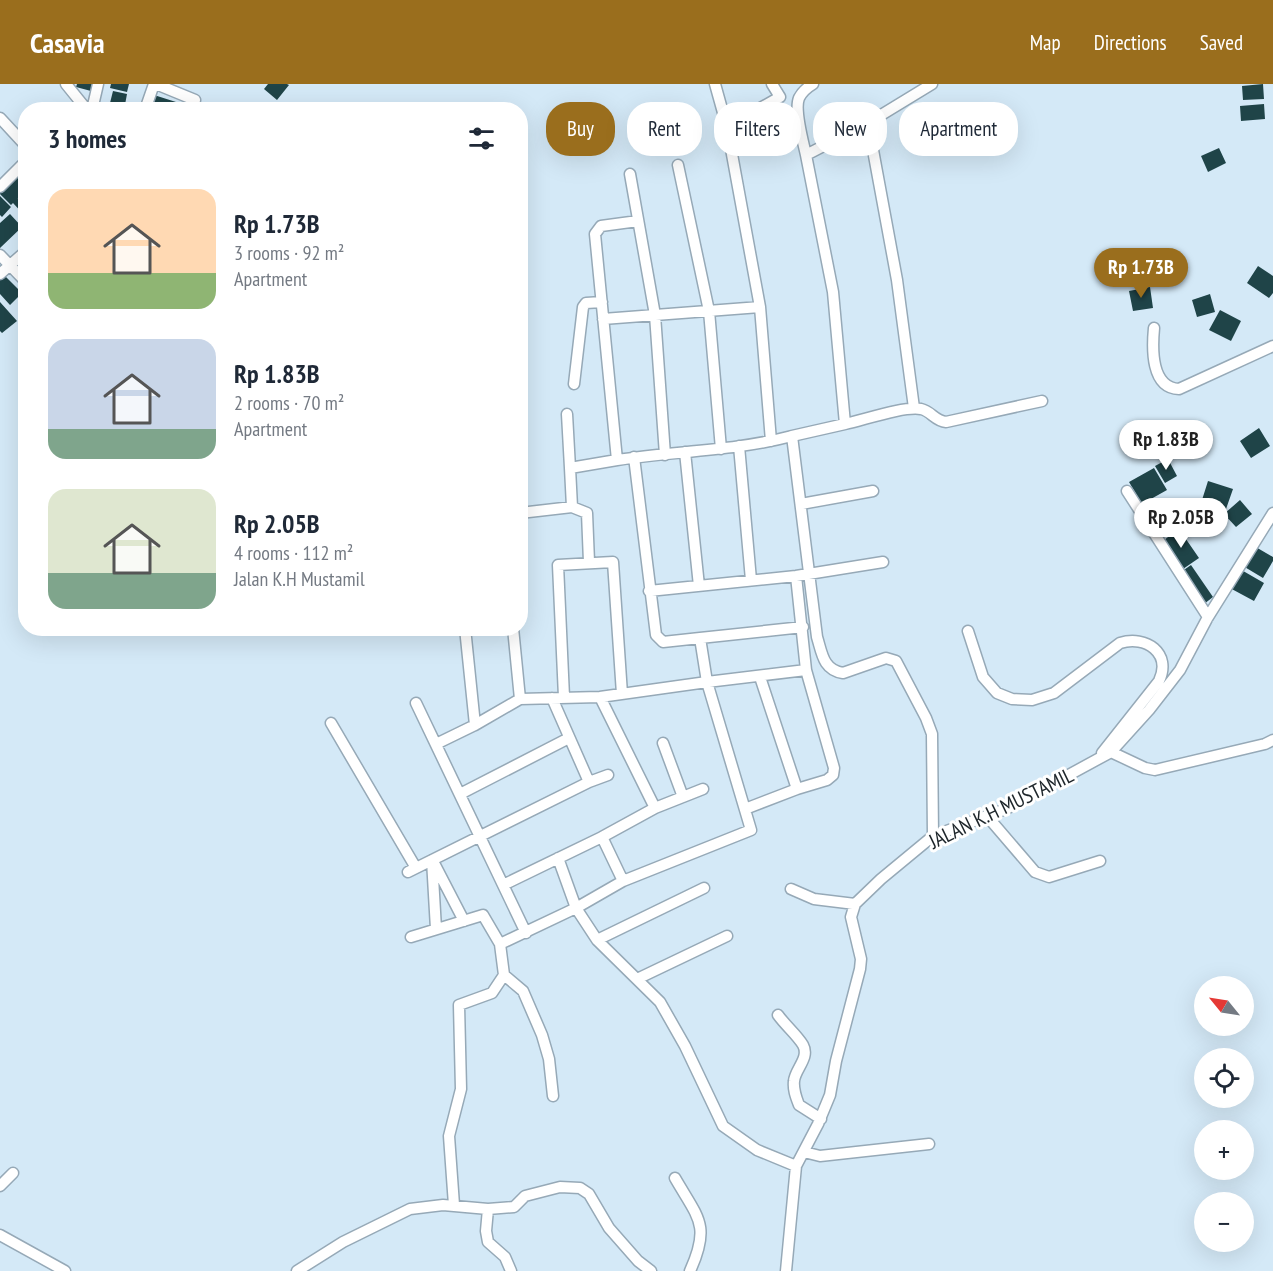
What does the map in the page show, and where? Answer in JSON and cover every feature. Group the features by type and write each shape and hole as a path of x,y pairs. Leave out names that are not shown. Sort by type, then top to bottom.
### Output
{"street":[{"path":"66,84 80,102"},
{"path":"89,102 98,84"},
{"path":"148,102 155,84 195,100"},
{"path":"715,84 720,102"},
{"path":"772,84 780,97"},
{"path":"813,84 799,98 798,111 833,292 845,424"},
{"path":"887,111 932,84"},
{"path":"771,102 780,97 799,98"},
{"path":"0,118 18,137"},
{"path":"806,155 813,151"},
{"path":"733,156 760,307 771,441"},
{"path":"874,156 897,280 914,408"},
{"path":"678,165 709,312 721,449"},
{"path":"0,187 18,169"},
{"path":"630,174 655,315 666,455"},
{"path":"617,460 595,234 601,226 638,220"},
{"path":"0,255 18,274"},
{"path":"0,274 18,258"},
{"path":"574,384 583,307 585,303 602,302"},
{"path":"603,319 760,307"},
{"path":"1154,328 1152,350 1159,379 1171,389 1179,389 1273,346"},
{"path":"570,468 634,457 721,449 771,441 914,408 926,410 941,422 946,422 1042,402"},
{"path":"567,414 572,507"},
{"path":"792,436 817,637 825,663 832,670 843,674 886,658 896,661 932,734 933,836"},
{"path":"739,446 751,580"},
{"path":"686,452 699,586"},
{"path":"634,457 658,640 663,642 803,627"},
{"path":"801,504 873,491"},
{"path":"1127,491 1208,617"},
{"path":"528,512 572,507 587,513 589,562"},
{"name":"JALAN K.H MUSTAMIL","path":"855,904 933,836 1032,796 1111,752 1166,691 1180,670 1208,617 1273,513"},
{"path":"564,697 558,565 589,562 613,562 622,694"},
{"path":"650,591 796,576 883,562"},
{"path":"746,808 827,780 833,775 834,768 806,670 796,576"},
{"path":"968,631 983,677 997,693 1012,699 1032,700 1054,693 1120,643 1132,639 1144,642 1162,657 1164,670 1159,681 1096,761"},
{"path":"466,636 475,725"},
{"path":"514,636 520,699"},
{"path":"500,944 576,908 623,881 751,830 707,682 700,638"},
{"path":"436,744 520,699 600,697 806,670"},
{"path":"760,677 797,789"},
{"path":"600,697 655,808"},
{"path":"552,698 589,782"},
{"path":"416,703 526,933"},
{"path":"331,723 412,870 589,782 608,775"},
{"path":"460,794 570,738"},
{"path":"1111,752 1145,768 1155,770 1265,744 1273,740"},
{"path":"663,743 683,797"},
{"path":"503,885 602,837 655,808 704,789"},
{"path":"987,816 1041,876 1048,877 1100,861"},
{"path":"602,837 623,881"},
{"path":"558,858 576,908 597,940 660,1002 686,1046 723,1126 757,1150 796,1166"},
{"path":"432,860 464,921"},
{"path":"432,860 436,929"},
{"path":"597,940 704,888"},
{"path":"786,1271 796,1166 821,1119 830,1095 861,959 851,917 855,904 814,899 791,889"},
{"path":"411,937 483,915 500,944 504,975 492,993 459,1005 461,1089 449,1136 454,1205"},
{"path":"637,979 727,936"},
{"path":"504,975 523,991 542,1035 549,1059 553,1096"},
{"path":"778,1015 803,1045 805,1053 803,1062 795,1072 793,1083 799,1105 821,1119"},
{"path":"804,1152 820,1156 929,1144"},
{"path":"0,1186 13,1173"},
{"path":"675,1178 702,1228 698,1253 690,1271"},
{"path":"297,1271 343,1242 410,1209 454,1205 488,1209 514,1207 525,1196 560,1187 580,1188 589,1194 609,1228 638,1261 651,1271"},
{"path":"488,1209 486,1231 488,1242 505,1257 511,1271"},
{"path":"0,1235 65,1271"}],"building":[{"path":"77,84 93,84 91,91 76,87"},
{"path":"111,84 129,84 127,92 110,88"},
{"path":"268,84 289,85 277,100 264,89"},
{"path":"1263,84 1264,99 1243,100 1242,86"},
{"path":"113,91 127,94 126,102 110,102"},
{"path":"154,95 176,102 152,102"},
{"path":"1264,104 1265,119 1241,121 1240,106"},
{"path":"1219,148 1226,163 1208,172 1201,156"},
{"path":"18,171 18,208 0,194 0,188"},
{"path":"0,196 11,207 2,217 0,215"},
{"path":"10,214 18,223 18,231 0,248 0,223"},
{"path":"1258,266 1273,276 1273,293 1269,298 1247,283"},
{"path":"4,275 18,289 18,297 10,305 0,294 0,279"},
{"path":"1150,287 1153,308 1133,311 1129,291"},
{"path":"1210,294 1215,312 1197,317 1192,300"},
{"path":"0,302 17,321 2,333 0,331"},
{"path":"1220,310 1241,321 1231,341 1209,330"},
{"path":"1259,428 1270,446 1251,458 1240,441"},
{"path":"1168,459 1177,476 1165,483 1155,466"},
{"path":"1154,468 1167,490 1142,504 1129,482"},
{"path":"1208,481 1233,489 1226,509 1202,500"},
{"path":"1240,500 1252,514 1236,527 1224,514"},
{"path":"1179,529 1199,558 1183,569 1164,540"},
{"path":"1254,546 1273,557 1263,578 1243,566"},
{"path":"1191,565 1213,597 1204,604 1181,572"},
{"path":"1238,568 1264,583 1254,601 1228,587"}]}
